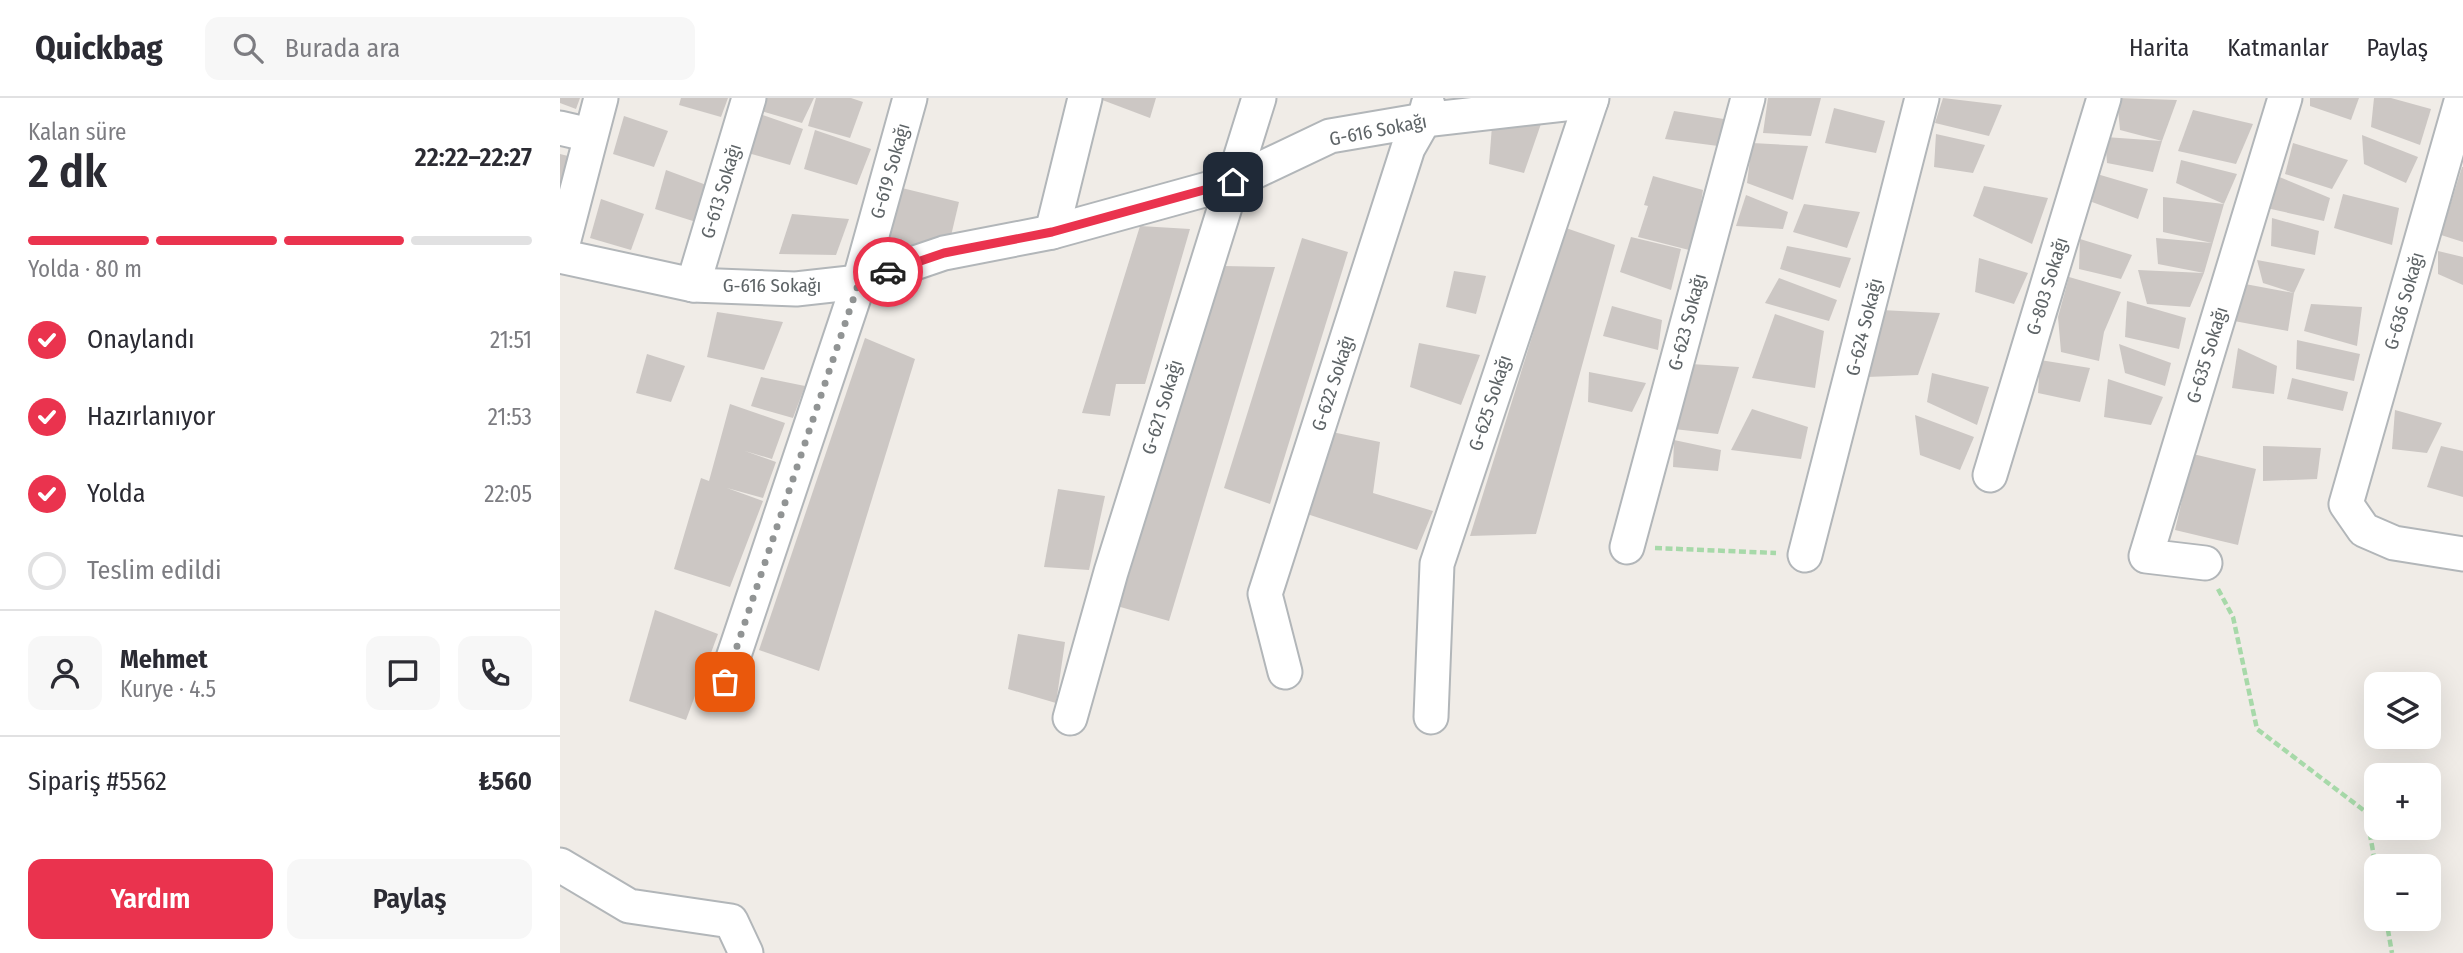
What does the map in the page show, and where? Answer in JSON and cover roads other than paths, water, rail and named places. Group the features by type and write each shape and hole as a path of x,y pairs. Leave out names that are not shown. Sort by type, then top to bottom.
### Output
{"street":[{"path":"560,255 575,132 601,98"},
{"name":"G-613 Sokağı","path":"693,285 750,98"},
{"name":"G-619 Sokağı","path":"725,682 859,282 910,98"},
{"path":"1052,232 1086,98"},
{"name":"G-621 Sokağı","path":"1070,718 1111,572 1259,98"},
{"name":"G-623 Sokağı","path":"1627,547 1748,98"},
{"name":"G-624 Sokağı","path":"1805,555 1922,98"},
{"name":"G-803 Sokağı","path":"1990,475 2104,98"},
{"name":"G-635 Sokağı","path":"2205,563 2146,556 2285,98"},
{"name":"G-636 Sokağı","path":"2462,98 2346,504 2364,530 2374,535 2394,543 2463,554"},
{"name":"G-616 Sokağı","path":"560,255 693,285 796,289 859,282 944,253 1052,232 1233,182 1331,136 1427,109 1592,99"},
{"name":"G-625 Sokağı","path":"1431,717 1437,564 1592,99"},
{"name":"G-622 Sokağı","path":"1285,672 1265,594 1408,148 1427,109"},
{"path":"560,865 629,906 731,921 747,953"}]}
